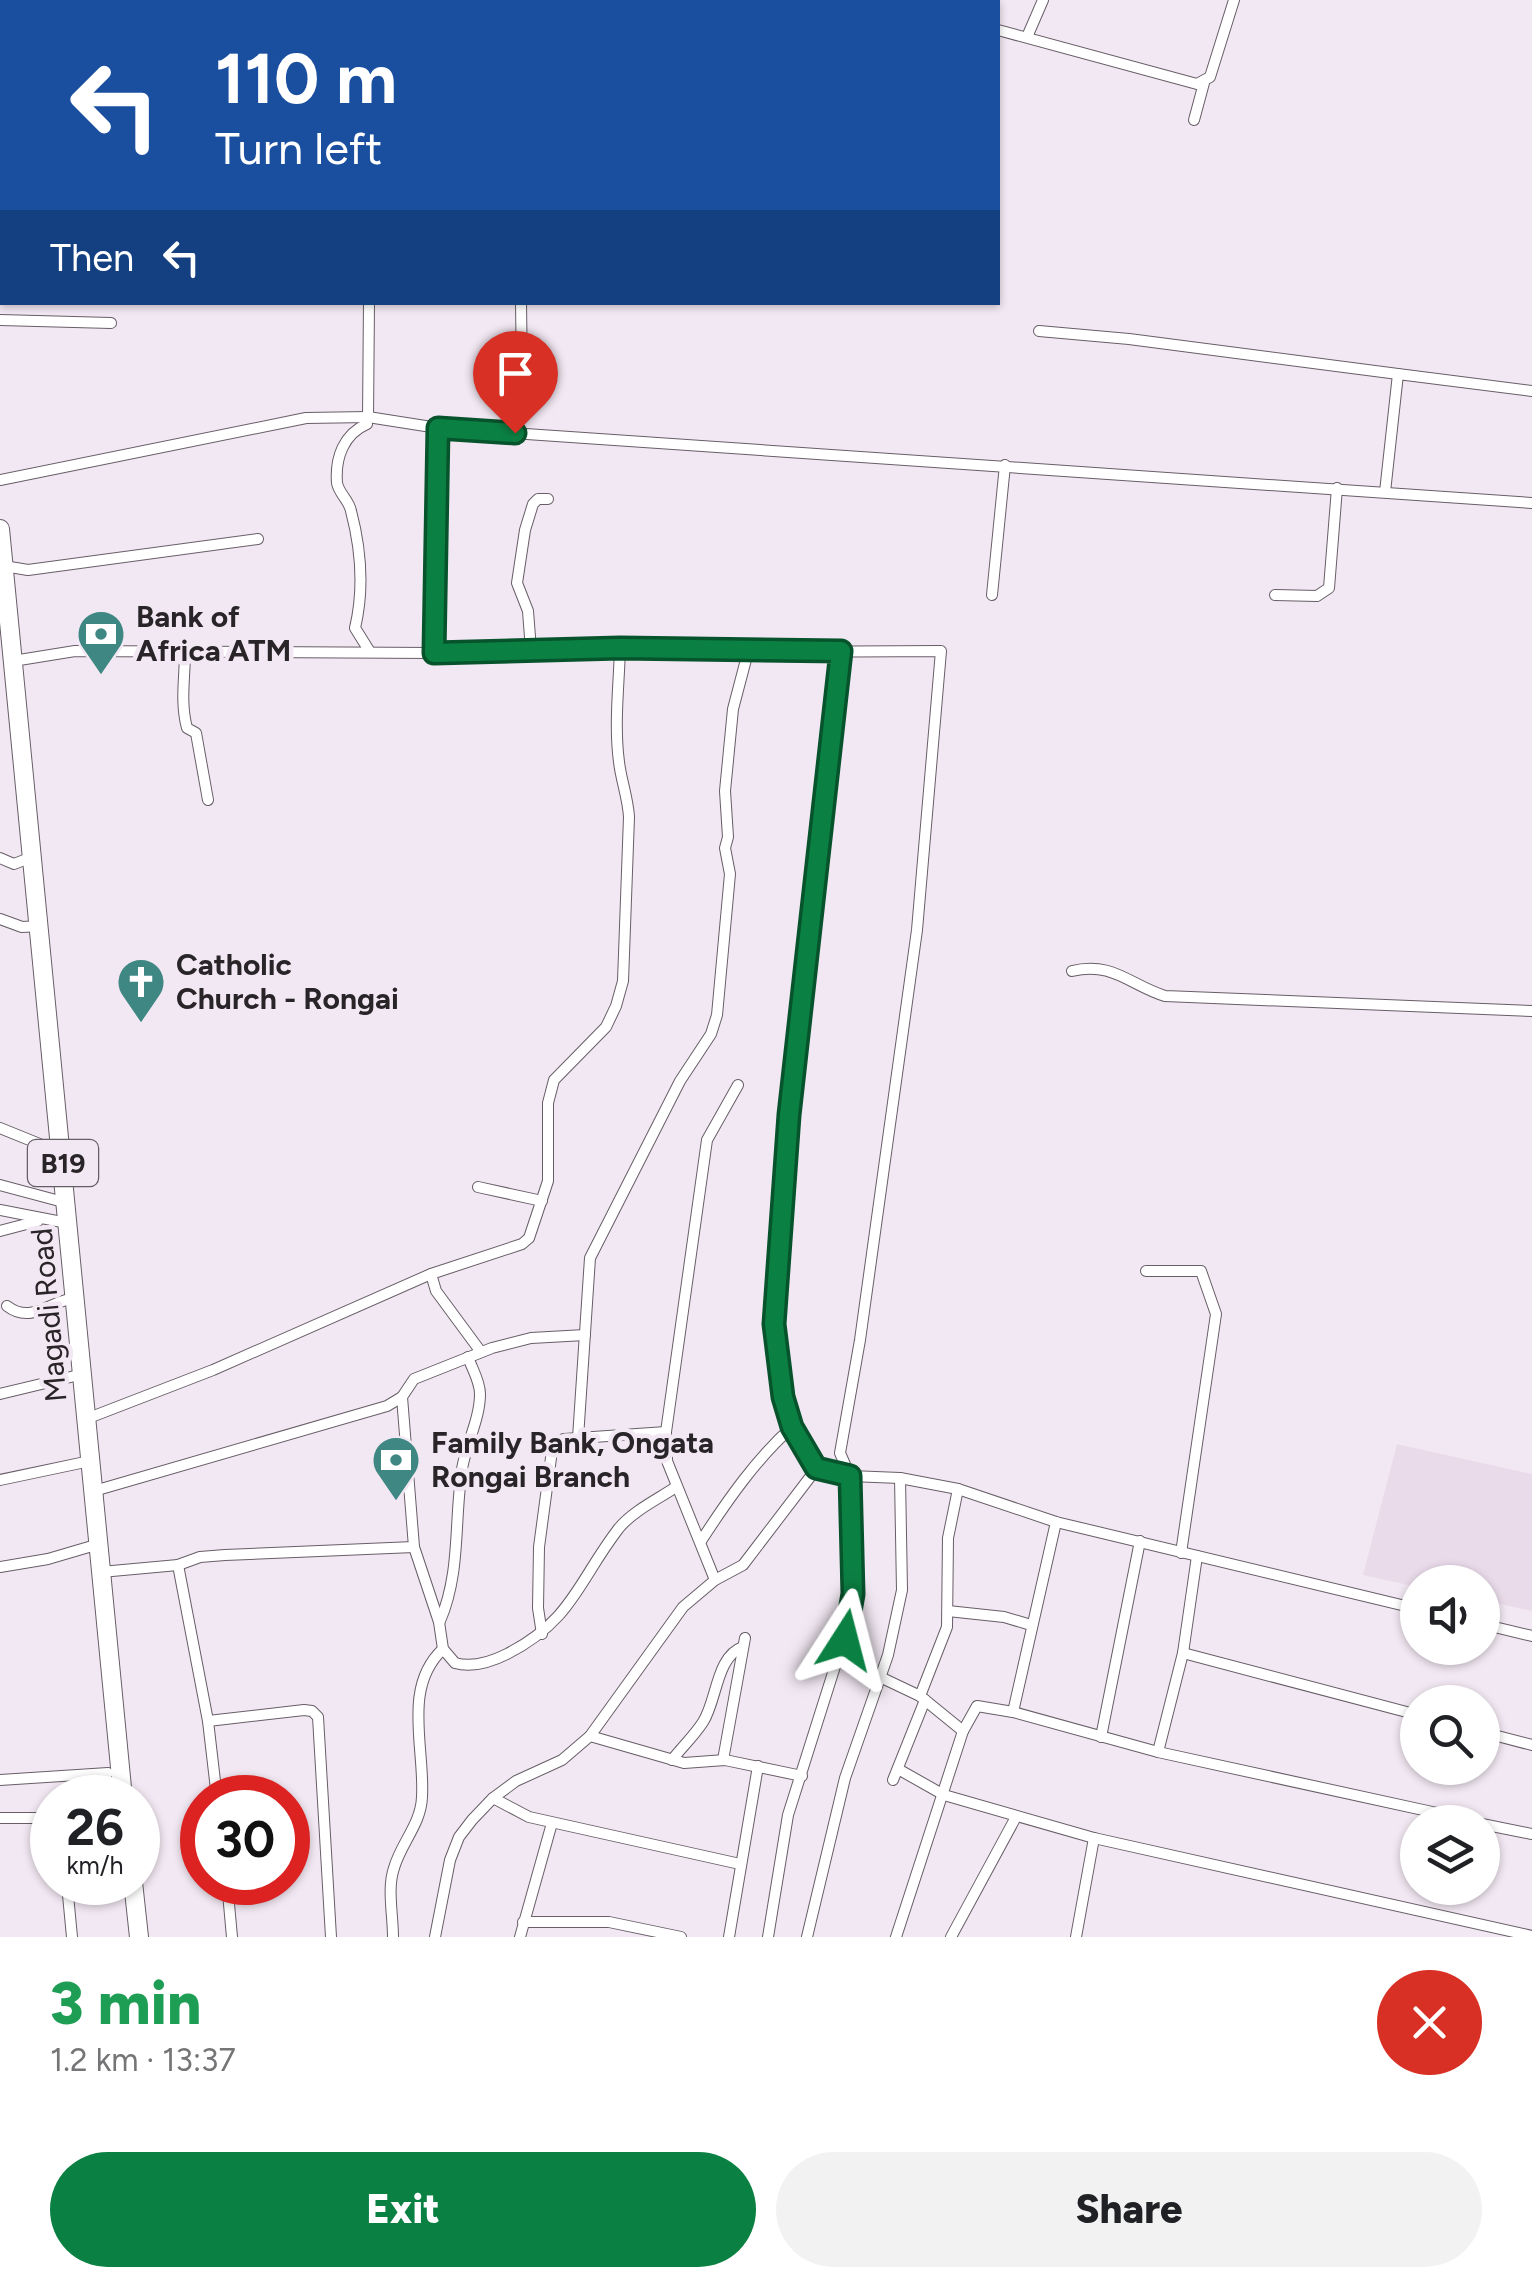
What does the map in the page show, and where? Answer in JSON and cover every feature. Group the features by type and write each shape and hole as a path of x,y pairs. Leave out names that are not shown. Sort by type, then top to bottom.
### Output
{"highway":[{"name":"Magadi Road","path":"0,529 121,1775"},
{"path":"135,1905 138,1937"}],"street":[{"path":"1028,37 1042,0"},
{"path":"1194,120 1234,0"},
{"path":"1000,30 1204,83"},
{"path":"367,421 369,305"},
{"path":"521,305 522,376"},
{"path":"0,320 110,323"},
{"path":"1039,331 1532,391"},
{"path":"1385,492 1398,374"},
{"path":"0,480 306,418 1532,504"},
{"path":"367,421 345,439 337,481 351,508 363,594 355,628 370,652"},
{"path":"434,653 438,428"},
{"path":"992,594 1005,466"},
{"path":"1275,596 1317,596 1328,588 1338,488"},
{"path":"531,650 528,611 517,583 533,504 538,498 548,499"},
{"path":"4,566 28,570 258,538"},
{"path":"86,1419 213,1370 431,1274 522,1244 529,1238 548,1181 548,1103 554,1080 606,1027 622,981 629,817 617,732 620,648"},
{"path":"12,661 75,651 941,651 917,930 860,1340 840,1453 850,1476 850,1619 788,1815 768,1937"},
{"path":"185,651 180,701 187,728 196,733 208,800"},
{"path":"841,651 789,1115 774,1324 783,1397 792,1427 816,1468 958,1489 1056,1522 1400,1605"},
{"path":"578,1438 590,1258 680,1081 712,1034 717,1015 730,874 724,848 728,837 724,791 733,709 748,652"},
{"path":"0,858 14,864 33,856"},
{"path":"0,918 22,927 40,926"},
{"path":"1072,972 1097,967 1109,970 1164,996 1532,1011"},
{"path":"715,1580 667,1460 666,1432 708,1140 738,1085"},
{"path":"0,1128 42,1146 61,1145"},
{"path":"0,1185 66,1203"},
{"path":"478,1187 542,1202"},
{"path":"0,1210 67,1223"},
{"path":"0,1230 42,1220"},
{"path":"1146,1271 1200,1271 1216,1310 1181,1552"},
{"path":"431,1274 436,1291 481,1352"},
{"path":"7,1306 17,1314 34,1314 60,1299 76,1298"},
{"path":"94,1490 387,1406 402,1397 414,1379 481,1352 531,1338 584,1335"},
{"path":"440,1622 450,1597 457,1552 460,1482 480,1398 468,1357"},
{"path":"0,1394 83,1374"},
{"path":"402,1397 414,1547 440,1622 443,1650 455,1663 472,1666 502,1656 542,1634 578,1594 620,1527 676,1486"},
{"path":"701,1542 722,1508 774,1443 792,1427"},
{"path":"542,1634 538,1547 554,1443 666,1432"},
{"path":"0,1480 90,1461"},
{"path":"436,1937 450,1860 460,1837 492,1798 516,1781 562,1760 590,1736 683,1607 715,1580 743,1565 816,1468"},
{"path":"807,1937 844,1778 880,1678 902,1590 900,1478"},
{"path":"958,1489 948,1538 948,1611 939,1653 895,1775 944,1795 1094,1838 1532,1936"},
{"path":"1013,1712 1056,1522"},
{"path":"1101,1736 1140,1542"},
{"path":"0,1567 100,1544"},
{"path":"101,1572 178,1566 187,1560 224,1555 414,1547"},
{"path":"1158,1752 1183,1653 1196,1556"},
{"path":"178,1566 214,1775"},
{"path":"948,1611 1004,1616 1031,1624"},
{"path":"1500,1628 1532,1636"},
{"path":"672,1760 704,1721 724,1668 744,1642 723,1760"},
{"path":"393,1937 392,1873 416,1826 422,1798 418,1715 430,1661 443,1650"},
{"path":"1183,1653 1400,1710"},
{"path":"880,1678 922,1698 962,1731"},
{"path":"896,1937 962,1731 978,1706 1158,1752 1400,1805"},
{"path":"208,1722 304,1710 318,1717 331,1937"},
{"path":"590,1736 672,1760 723,1760 802,1776"},
{"path":"1500,1737 1532,1745"},
{"path":"729,1937 758,1766"},
{"path":"0,1780 108,1774"},
{"path":"492,1798 529,1817 740,1864"},
{"path":"951,1937 1016,1817"},
{"path":"0,1818 30,1818"},
{"path":"520,1937 552,1823"},
{"path":"1500,1827 1532,1834"},
{"path":"1076,1937 1094,1838"},
{"path":"69,1905 72,1937"},
{"path":"229,1905 232,1937"},
{"path":"522,1922 609,1922 681,1937"},
{"path":"609,1922 609,1937"}],"shaded area":[{"path":"1397,1444 1532,1474 1532,1611 1500,1604 1500,1565 1400,1565 1400,1583 1363,1575"}],"place":[{"name":"Bank of Africa ATM","path":"101,676"},
{"name":"Catholic Church - Rongai","path":"141,1024"},
{"name":"Family Bank, Ongata Rongai Branch","path":"396,1502"}],"route":[{"path":"515,433 438,428 434,653 620,648 841,651 789,1115 774,1324 783,1397 792,1427 816,1468 850,1476 853,1594 845,1640"}]}
